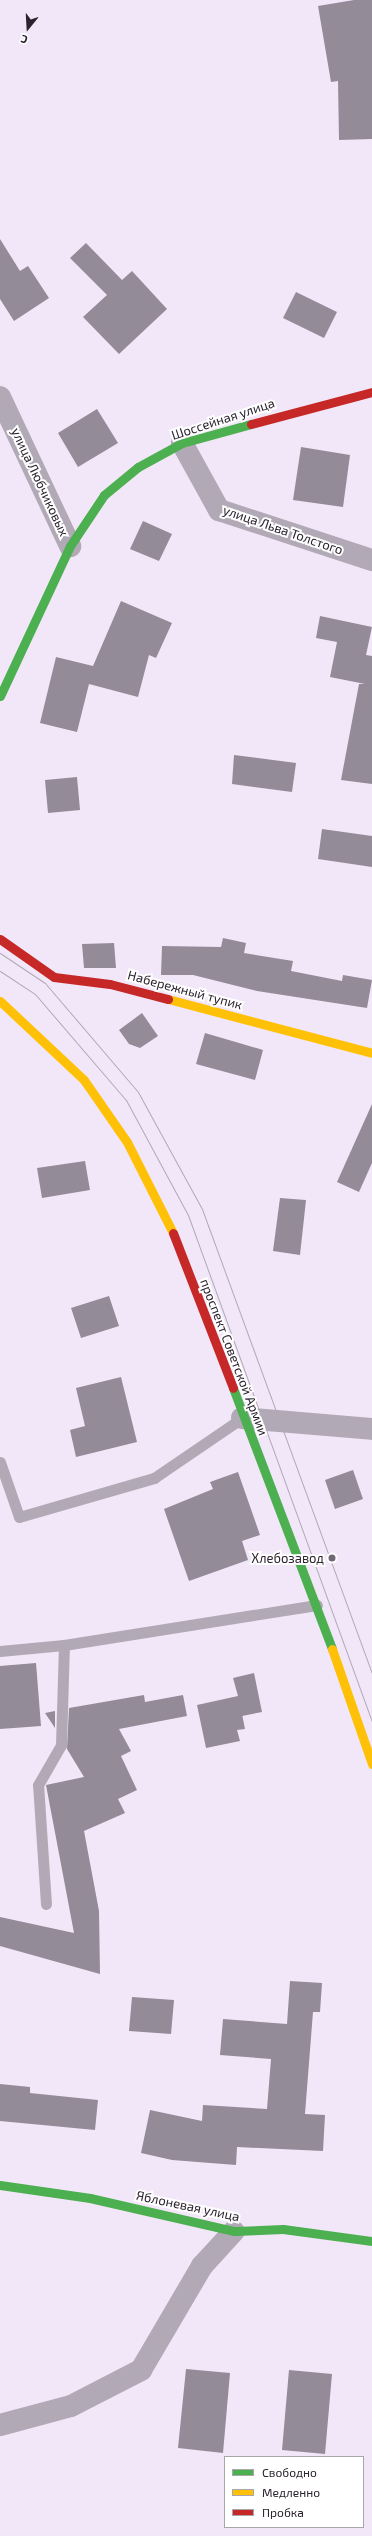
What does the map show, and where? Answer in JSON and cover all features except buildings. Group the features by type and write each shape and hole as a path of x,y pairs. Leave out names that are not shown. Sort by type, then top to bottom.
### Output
{"main road":[{"name":"Шоссейная улица","path":"0,696 70,546 104,495 138,468 182,443 372,392"},
{"name":"Набережный тупик","path":"0,939 54,977 110,984 372,1053"},
{"name":"проспект Советской Армии","path":"0,1001 84,1080 127,1142 170,1225 242,1418 317,1605 372,1764"},
{"name":"Яблоневая улица","path":"0,2185 90,2198 234,2231 283,2229 372,2240"}],"street":[{"name":"улица Любчиковых","path":"0,397 70,546"},
{"name":"улица Льва Толстого","path":"182,443 219,510 372,560"},
{"path":"242,1418 372,1429"},
{"path":"0,2425 71,2406 141,2370 202,2266 234,2231"}],"lane":[{"path":"0,1462 19,1517 154,1478 242,1418"},
{"path":"0,1651 64,1645 317,1605"},
{"path":"46,1904 38,1785 61,1745 64,1645"}],"tram line":[{"path":"0,953 45,983 138,1092 202,1209 372,1673"},
{"path":"0,971 35,994 126,1100 188,1215 372,1722"}],"traffic: fast":[{"path":"0,696 70,546 104,495 138,467 182,443 251,424"},
{"path":"233,1388 332,1649"},
{"path":"0,2185 90,2198 234,2231 283,2229 372,2241"}],"traffic: slow":[{"path":"168,999 372,1053"},
{"path":"0,1001 84,1080 127,1142 173,1233"},
{"path":"332,1649 372,1764"}],"traffic: jam":[{"path":"251,424 372,392"},
{"path":"0,939 54,977 110,984 168,999"},
{"path":"173,1233 233,1388"}],"place":[{"name":"Хлебозавод","path":"332,1558"}]}
